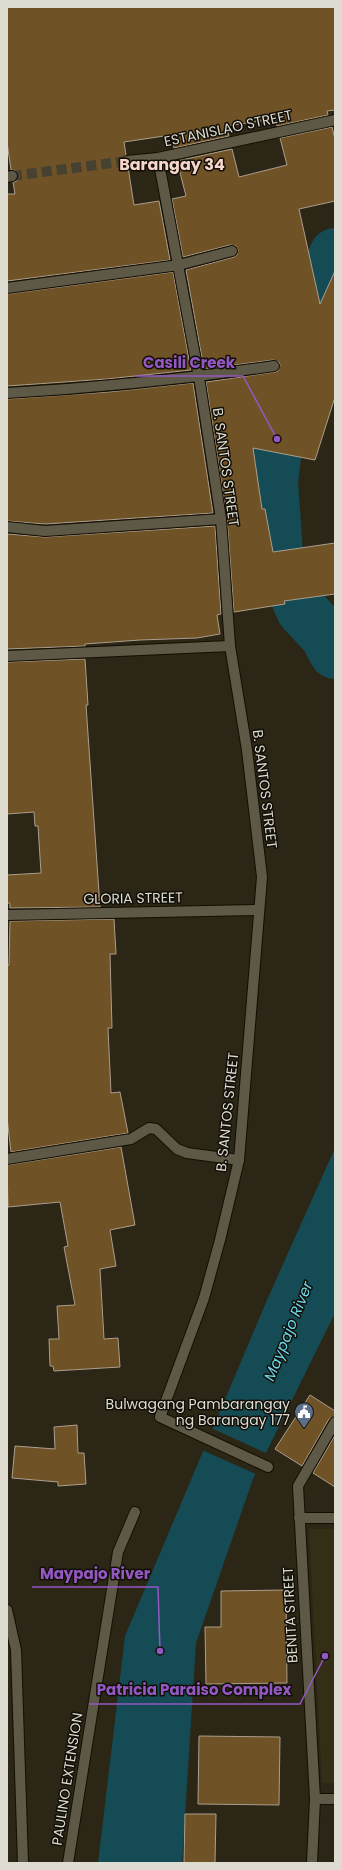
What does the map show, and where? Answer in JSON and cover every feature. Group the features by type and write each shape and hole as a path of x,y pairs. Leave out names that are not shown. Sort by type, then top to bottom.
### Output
{"street":[{"name":"ESTANISLAO STREET","path":"127,161 158,158 335,120"},
{"name":"B. SANTOS STREET","path":"158,158 199,376 221,519 230,646 247,750 262,876 239,1160 220,1240 204,1298 160,1417 268,1467"},
{"path":"7,288 179,265 232,251"},
{"path":"7,393 78,389 274,366"},
{"path":"7,527 45,531 221,519"},
{"path":"7,656 230,646"},
{"name":"GLORIA STREET","path":"7,915 259,910"},
{"path":"7,1159 131,1139 149,1128 156,1129 177,1149 187,1153 239,1160"},
{"name":"BENITA STREET","path":"312,1863 315,1799 298,1518 298,1486 335,1422"},
{"name":"PAULINO EXTENSION","path":"68,1863 118,1552 135,1512"},
{"path":"298,1518 335,1518"},
{"path":"7,1610 16,1650 23,1863"},
{"path":"315,1799 335,1799"}],"shaded area":[{"path":"309,1529 335,1529 335,1783 322,1783"}],"water":[{"path":"335,1148 335,1313 253,1479 196,1643 182,1863 98,1863 125,1636 267,1300"}],"pier":[{"path":"211,1428 268,1454 258,1475 202,1450"}],"building":[{"path":"7,7 335,7 335,110 327,111 328,115 277,126 275,119 226,126 229,136 174,148 171,135 124,142 126,155 121,158 121,162 124,167 128,167 134,205 159,201 170,260 7,281 7,194 15,194 13,182 17,181 18,175 17,171 11,170 7,142"},
{"path":"332,127 335,139 335,201 299,209 320,304 335,271 335,397 315,460 253,448 262,509 265,509 273,552 335,543 335,594 284,601 285,604 234,612 227,518 206,382 275,372 278,371 280,365 279,362 273,360 204,369 186,270 234,257 237,255 238,250 236,246 230,245 183,257 172,199 186,196 177,161 232,149 239,177 287,165 280,138"},
{"path":"173,272 191,370 107,379 7,386 7,294"},
{"path":"193,383 213,513 45,524 7,521 7,399 108,392"},
{"path":"215,526 221,614 217,615 220,634 197,638 85,644 85,646 7,649 7,534 45,537"},
{"path":"85,659 88,705 86,705 100,907 10,908 10,903 7,903 7,875 41,873 38,826 35,826 34,812 7,814 7,662"},
{"path":"114,919 116,954 110,954 112,1028 108,1028 111,1093 120,1092 128,1133 11,1152 7,1117 7,965 9,965 10,921"},
{"path":"121,1147 135,1225 110,1230 116,1266 100,1269 104,1339 118,1338 120,1367 54,1371 53,1366 50,1366 49,1339 59,1339 57,1306 75,1305 64,1247 68,1246 60,1202 8,1207 7,1165"},
{"name":"Bulwagang Pambarangay ng Barangay 177","path":"310,1395 335,1411 335,1416 329,1419 302,1466 275,1449"},
{"path":"77,1425 78,1453 84,1453 86,1484 58,1486 58,1482 12,1478 15,1446 55,1449 54,1427"},
{"path":"335,1435 335,1487 313,1473"},
{"path":"286,1590 287,1683 206,1684 205,1627 221,1627 221,1591"},
{"path":"199,1736 280,1737 279,1805 198,1804"},
{"path":"185,1814 216,1814 215,1863 184,1863"}],"waterway":[{"path":"335,254 317,297 287,393 277,439 272,482 277,553 302,610 326,636 335,653"}],"tunnel":[{"path":"12,176 127,161"}],"place":[{"name":"Casili Creek","path":"277,439"},
{"name":"Bulwagang Pambarangay ng Barangay 177","path":"304,1429"},
{"name":"Maypajo River","path":"160,1651"},
{"name":"Patricia Paraiso Complex","path":"325,1656"}],"district":[{"name":"Barangay 34","path":"172,164"}]}
